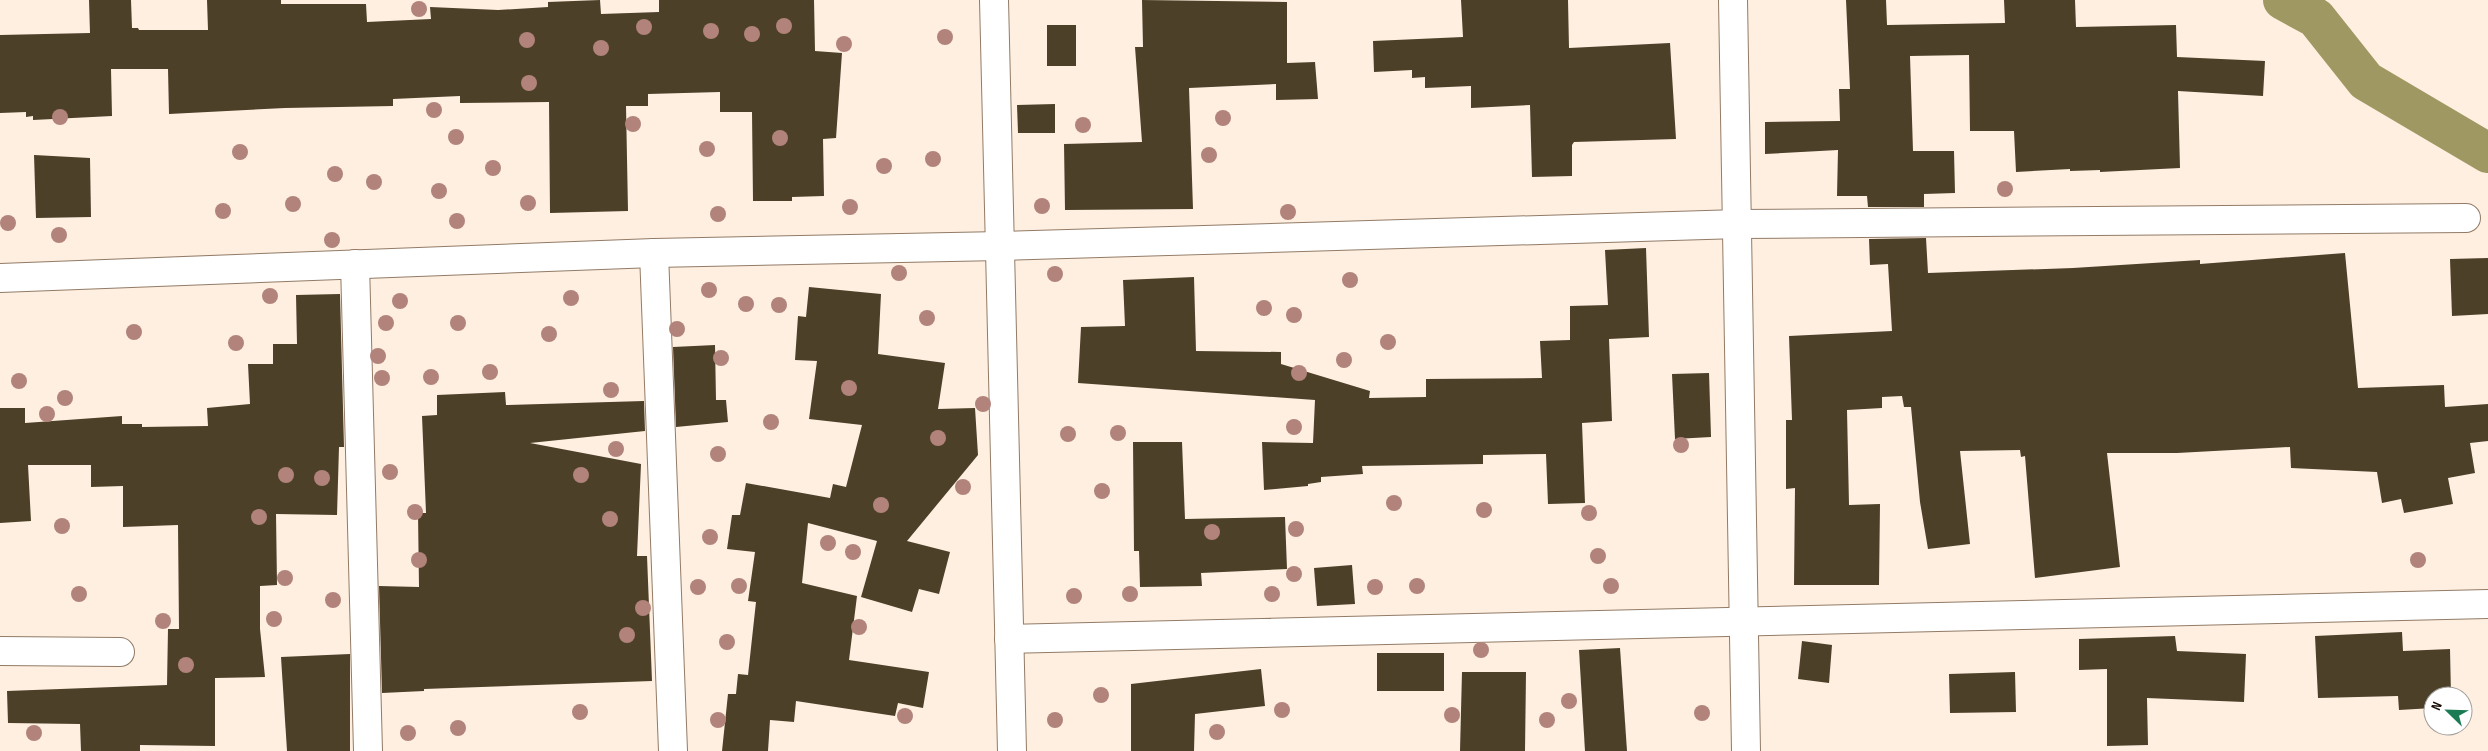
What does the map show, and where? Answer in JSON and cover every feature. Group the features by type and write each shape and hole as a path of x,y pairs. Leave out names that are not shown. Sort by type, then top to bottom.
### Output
{"street":[{"path":"994,0 1012,751"},
{"path":"1733,0 1739,224 1746,751"},
{"path":"0,278 654,253 1001,246 1739,224 2466,218"},
{"path":"654,253 672,751"},
{"path":"355,264 368,751"},
{"path":"1009,639 2488,604"},
{"path":"0,651 120,652"}],"building":[{"path":"89,0 131,0 132,28 138,28 139,30 208,30 207,0 281,0 281,4 366,4 367,22 431,19 430,7 498,10 548,7 548,2 600,0 601,14 659,12 659,0 814,0 815,51 842,53 836,138 823,139 824,196 792,197 792,201 753,201 752,112 720,112 720,92 648,94 648,106 626,106 628,211 550,213 549,102 460,103 460,96 393,99 393,106 285,108 169,114 168,69 111,69 112,116 33,120 33,116 26,117 26,112 0,113 0,35 90,33"},
{"path":"1142,0 1287,2 1287,63 1315,62 1318,99 1276,100 1276,84 1189,88 1193,209 1065,210 1064,144 1142,142 1135,47 1143,47"},
{"path":"1461,0 1568,0 1569,48 1670,43 1676,139 1574,142 1572,145 1572,176 1532,177 1530,105 1471,108 1471,86 1425,88 1425,77 1412,78 1412,70 1374,72 1373,41 1463,37"},
{"path":"1846,0 1886,0 1887,25 2005,23 2004,0 2075,0 2076,27 2176,25 2177,57 2265,61 2263,96 2178,91 2180,168 2100,172 2100,170 2070,171 2070,169 2016,172 2014,131 1970,131 1969,55 1910,56 1913,151 1954,151 1955,193 1924,194 1924,207 1868,207 1867,196 1837,196 1838,150 1765,154 1765,122 1840,121 1839,89 1850,89"},
{"path":"1047,25 1076,25 1076,66 1047,66"},
{"path":"1055,104 1055,133 1018,133 1017,105"},
{"path":"34,155 90,158 91,217 36,218"},
{"path":"1926,238 1928,273 2073,268 2200,260 2200,264 2345,253 2358,388 2444,385 2445,407 2488,404 2488,441 2470,443 2475,473 2448,478 2453,504 2404,513 2401,499 2382,503 2377,472 2291,468 2290,447 2177,453 2107,453 2120,567 2035,578 2025,456 2021,457 2020,450 1960,451 1970,544 1928,549 1920,502 1911,407 1904,407 1902,396 1882,397 1882,408 1847,410 1849,505 1880,504 1879,585 1794,585 1795,488 1786,489 1786,420 1792,420 1789,336 1892,331 1888,264 1870,265 1869,239"},
{"path":"1646,248 1649,337 1609,339 1612,421 1582,423 1585,503 1548,504 1546,454 1483,455 1483,464 1362,466 1363,474 1321,477 1321,482 1308,484 1308,486 1264,490 1262,442 1313,443 1315,400 1078,383 1081,327 1125,326 1123,280 1194,277 1196,351 1281,352 1281,364 1370,391 1369,398 1426,397 1426,379 1542,378 1540,341 1570,340 1570,306 1608,305 1605,250"},
{"path":"2488,258 2488,314 2452,316 2450,259"},
{"path":"809,287 881,294 878,354 945,363 938,409 975,408 978,455 907,541 950,552 939,594 919,589 912,612 861,597 877,541 808,523 802,583 857,596 849,660 929,672 923,708 898,703 895,716 796,701 794,722 770,720 768,751 722,751 728,694 736,694 738,674 748,675 756,602 748,601 755,552 727,549 732,515 740,515 746,483 830,498 833,484 846,487 862,425 809,419 817,361 795,360 798,316 806,317"},
{"path":"340,294 344,447 339,447 337,515 276,514 277,585 260,586 260,629 265,677 215,678 215,746 140,745 140,751 81,751 80,724 8,723 7,691 167,685 168,629 179,629 178,525 123,527 123,486 91,487 91,465 28,465 31,521 0,523 0,408 25,408 25,423 122,416 122,424 142,424 142,427 208,426 207,408 250,404 248,364 273,364 273,344 297,344 296,295"},
{"path":"715,345 716,400 726,400 728,422 676,427 673,347"},
{"path":"1709,373 1711,437 1675,439 1672,374"},
{"path":"505,392 506,405 644,401 645,431 530,443 641,464 637,556 647,556 652,681 424,689 424,691 382,693 379,586 419,587 418,513 426,513 422,416 437,415 437,395"},
{"path":"1133,442 1182,442 1185,519 1285,517 1287,569 1201,573 1202,586 1140,587 1139,551 1134,551"},
{"path":"1352,565 1355,604 1317,606 1314,568"},
{"path":"2402,632 2403,651 2450,649 2451,686 2423,686 2423,709 2399,710 2398,696 2318,698 2315,636"},
{"path":"2175,636 2177,651 2246,654 2244,702 2147,698 2148,745 2107,746 2107,669 2079,670 2079,639"},
{"path":"1802,641 1832,645 1829,683 1798,679"},
{"path":"1620,648 1627,751 1585,751 1579,650"},
{"path":"1377,653 1444,653 1444,691 1377,691"},
{"path":"350,654 350,751 287,751 281,657"},
{"path":"1261,669 1265,706 1195,714 1194,751 1131,751 1131,684"},
{"path":"1462,672 1526,672 1525,751 1460,751"},
{"path":"2015,672 2016,712 1950,713 1949,674"}],"waterway":[{"path":"2283,0 2316,18 2366,81 2488,153"}]}
